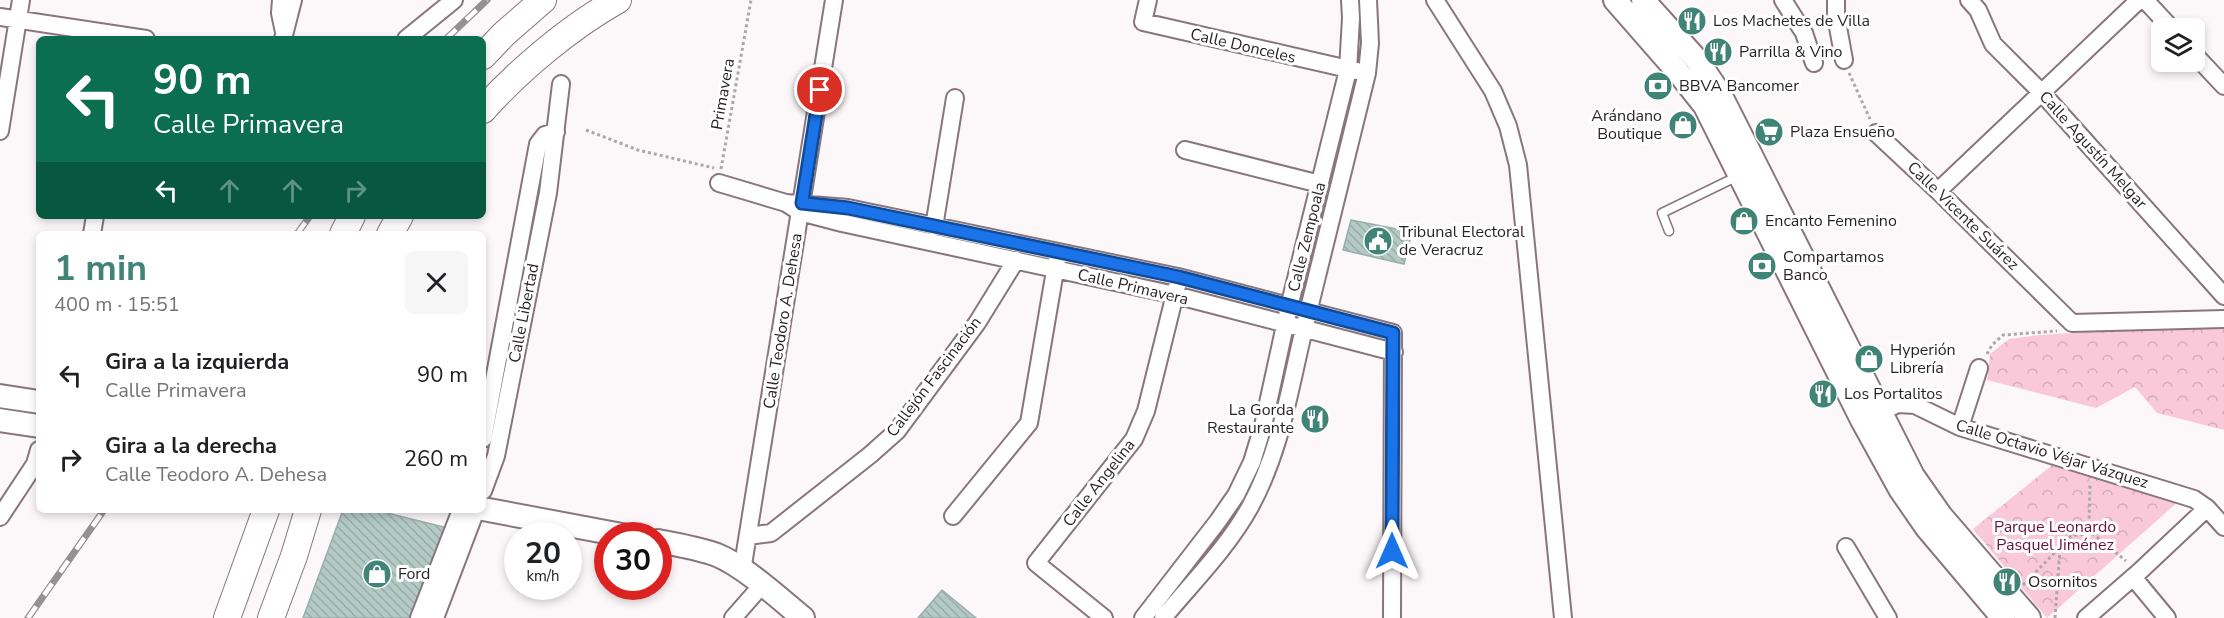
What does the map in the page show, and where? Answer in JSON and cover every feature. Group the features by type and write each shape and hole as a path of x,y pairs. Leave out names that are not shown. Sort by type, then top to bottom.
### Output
{"main road":[{"path":"486,53 543,0"},
{"path":"486,107 530,64 618,0"},
{"path":"1615,0 1705,106 1871,416 1941,516 2029,618"},
{"path":"1643,0 1697,60 1720,94 1871,416 1900,489 1928,528 2003,618"},
{"path":"0,396 36,402"},
{"path":"0,420 36,426"},
{"path":"486,510 594,530"},
{"path":"227,618 265,513"},
{"path":"243,618 280,513"},
{"path":"271,618 307,513"},
{"path":"285,618 319,513"},
{"path":"672,543 718,556 762,585 803,618"}],"street":[{"path":"0,131 21,0"},
{"path":"281,0 280,13 284,36"},
{"path":"284,36 293,0"},
{"path":"409,36 439,7 454,0"},
{"name":"Calle Teodoro A. Dehesa","path":"742,571 796,206 834,0"},
{"name":"Calle Donceles","path":"1148,0 1143,22 1367,73"},
{"name":"Calle Zempoala","path":"1143,618 1218,521 1236,495 1252,462 1263,426 1289,307 1348,70 1352,18 1350,0"},
{"name":"Calle Zempoala","path":"1164,618 1232,535 1249,508 1268,469 1281,432 1367,73 1370,43 1368,0"},
{"path":"1435,0 1493,91 1508,126 1518,165 1563,618"},
{"path":"1783,0 1804,33 1815,63"},
{"path":"1836,0 1836,16 1844,60"},
{"name":"Calle Agustín Melgar","path":"1969,0 1978,10 1993,44 2042,93 2224,297"},
{"path":"1938,191 2139,0"},
{"path":"2145,0 2162,18"},
{"path":"0,17 116,36"},
{"path":"2205,66 2224,86"},
{"name":"Calle Libertad","path":"486,473 549,193 561,84"},
{"path":"934,227 955,98"},
{"name":"Calle Libertad","path":"486,424 538,144 545,135 556,132"},
{"name":"Calle Vicente Suárez","path":"1876,133 2072,323 2224,319"},
{"path":"1185,150 1320,184"},
{"path":"720,176 796,206"},
{"name":"Calle Primavera","path":"796,206 848,208 1179,277 1393,333 1394,352 1175,295 842,223 796,206"},
{"path":"953,516 1029,423 1057,270 1058,252"},
{"name":"Callejón Fascinación","path":"748,536 771,533 897,431 977,323 1016,260"},
{"name":"Calle Angelina","path":"1104,618 1036,563 1134,439 1146,411 1179,277"},
{"path":"1392,618 1394,352"},
{"path":"1960,427 1979,368"},
{"name":"Calle Octavio Véjar Vázquez","path":"1871,416 1898,404 1916,405 1960,427 2090,465 2194,499 2207,508"},
{"path":"0,517 36,460"},
{"path":"2086,618 2136,575 2207,508 2224,527"},
{"path":"419,618 460,513"},
{"path":"435,618 475,513"},
{"path":"1846,547 1888,618"},
{"path":"2136,575 2167,618"},
{"path":"733,618 762,585"}],"lane":[{"path":"1670,231 1662,213 1740,175"}],"path":[{"name":"Primavera","path":"720,176 751,0"},
{"path":"1844,60 1876,133"},
{"path":"586,130 638,150 720,176"},
{"path":"2011,597 2071,536 2089,522 2090,465"},
{"path":"2055,618 2058,550 2071,536 2092,533 2136,575"}],"green space":[{"path":"2224,324 2224,430 2157,413 2135,387 2096,408 1987,380 1990,354 2009,339 2039,335"},
{"name":"Parque Leonardo Pasquel Jiménez","path":"2067,453 2188,493 2047,618 1973,529"}],"building":[{"name":"Tribunal Electoral de Veracruz","path":"1351,220 1412,232 1404,264 1343,250"},
{"name":"Ford","path":"342,513 387,513 452,529 418,618 303,618"},
{"path":"942,590 976,618 918,618"}],"railway":[{"path":"449,36 487,0"},
{"path":"299,231 308,219"},
{"path":"28,618 102,513"}],"place":[{"name":"Los Machetes de Villa","path":"1692,21"},
{"name":"Parrilla & Vino","path":"1718,52"},
{"name":"BBVA Bancomer","path":"1658,86"},
{"name":"Arándano Boutique","path":"1683,125"},
{"name":"Plaza Ensueño","path":"1769,132"},
{"name":"Encanto Femenino","path":"1744,221"},
{"name":"Tribunal Electoral de Veracruz","path":"1378,241"},
{"name":"Compartamos Banco","path":"1762,266"},
{"name":"Hyperión Librería","path":"1869,359"},
{"name":"Los Portalitos","path":"1823,394"},
{"name":"La Gorda Restaurante","path":"1315,419"},
{"name":"Ford","path":"377,574"},
{"name":"Osornitos","path":"2007,582"}],"route":[{"path":"820,90 802,203 848,208 1179,277 1393,333 1392,551"}]}
